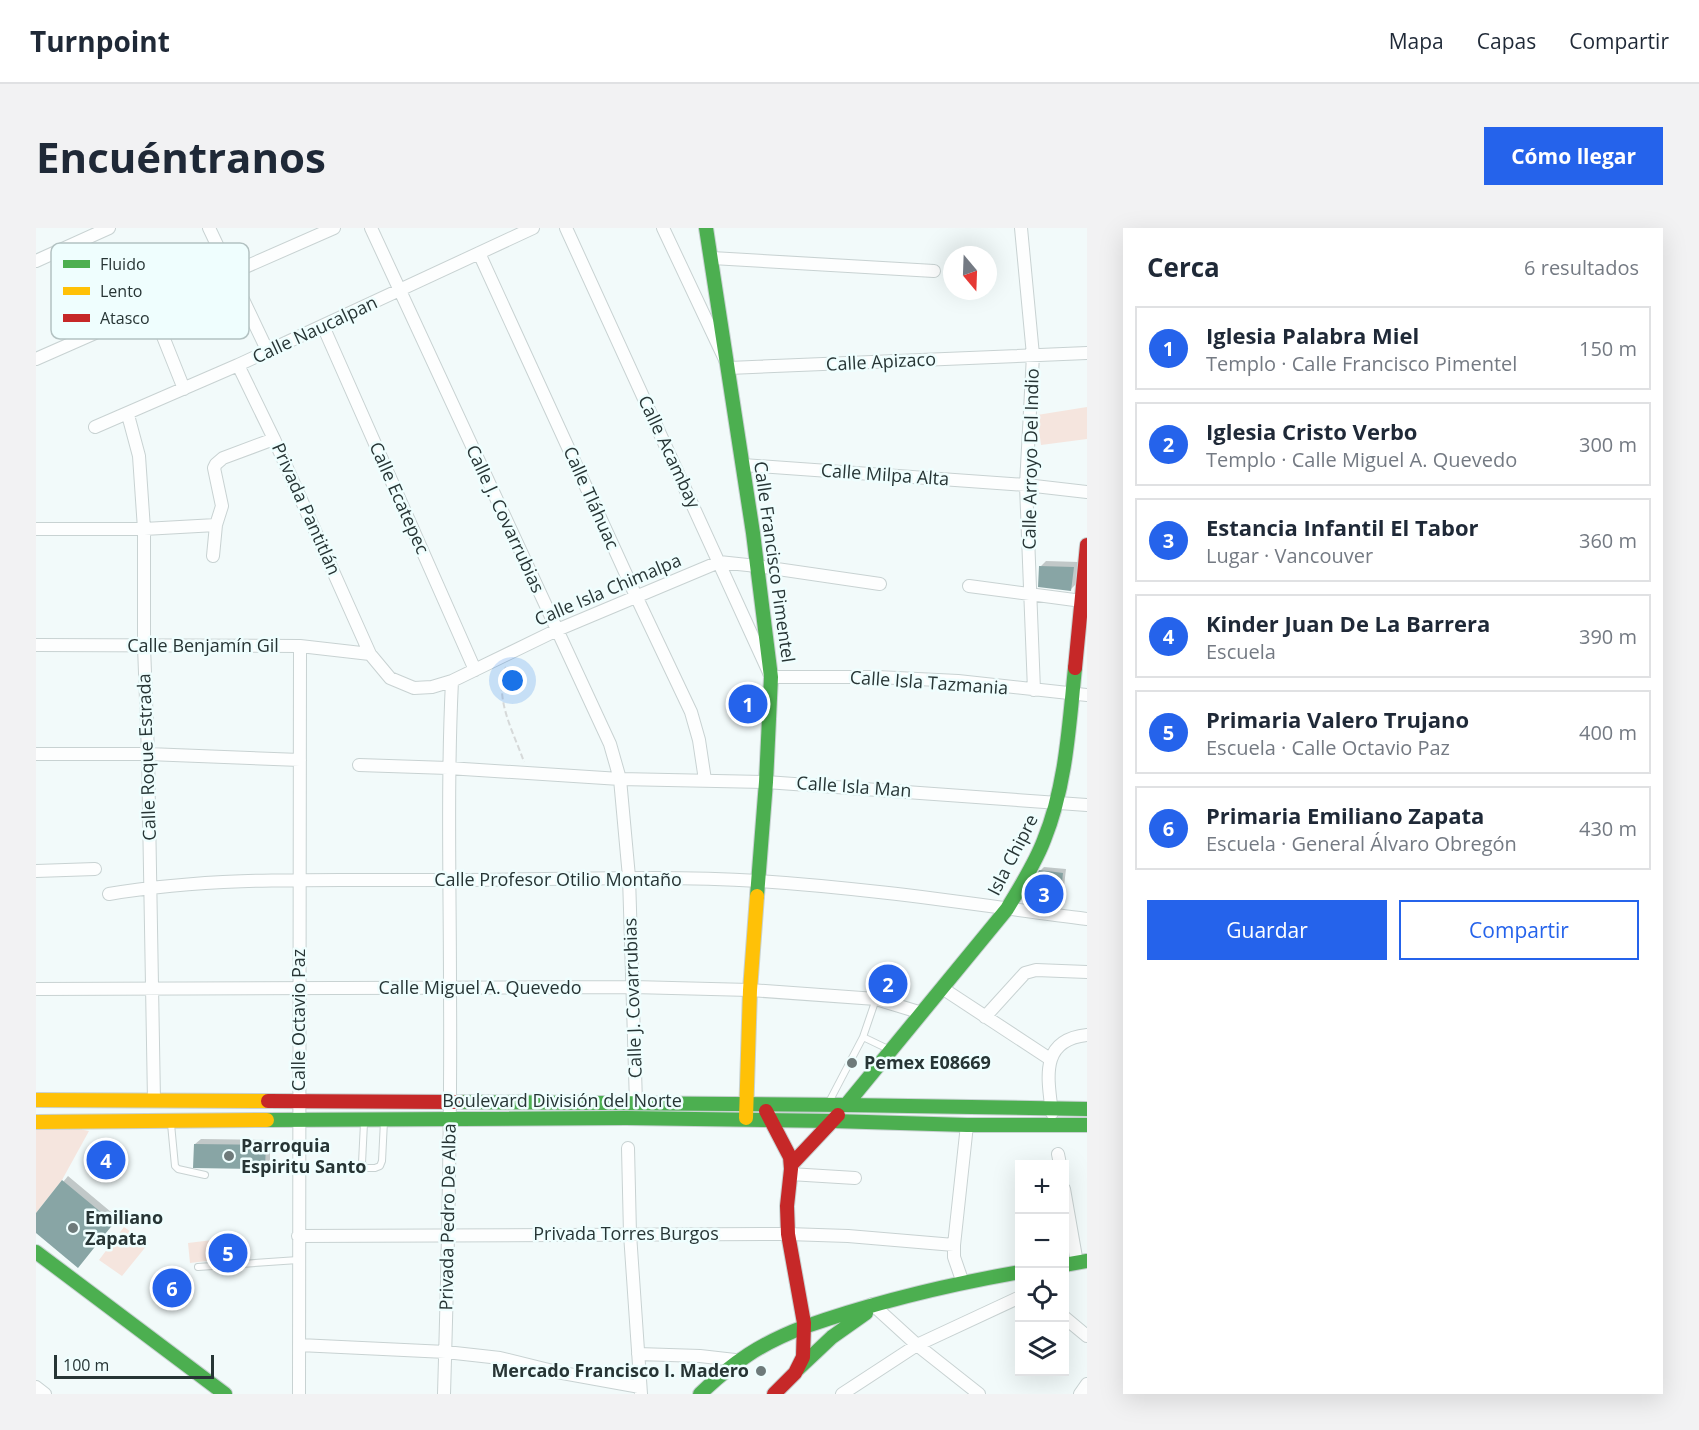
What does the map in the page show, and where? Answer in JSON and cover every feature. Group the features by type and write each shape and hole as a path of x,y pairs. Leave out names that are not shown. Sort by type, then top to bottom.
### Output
{"main road":[{"name":"Calle Francisco Pimentel","path":"706,228 729,368 771,677 766,782 750,990 746,1119"},
{"name":"Isla Chipre","path":"827,1121 846,1105 1006,909 1039,851 1056,804 1064,765 1085,602 1087,545"},
{"name":"Boulevard División del Norte","path":"36,1100 763,1103 1087,1109"},
{"path":"763,1103 768,1120 783,1139 791,1169 788,1234 802,1303 804,1327 804,1343 798,1369"},
{"name":"Boulevard División del Norte","path":"36,1122 746,1119 967,1125 1087,1125"},
{"path":"791,1169 827,1121"},
{"path":"36,1252 225,1394"},
{"path":"700,1394 735,1360 765,1342 782,1335 892,1300 963,1282 1015,1274"},
{"path":"782,1335 796,1322 802,1303"},
{"path":"779,1390 845,1325 874,1306"}],"street":[{"path":"209,228 217,243"},
{"path":"249,266 334,228"},
{"name":"Calle J. Covarrubias","path":"371,228 610,744 620,780 629,877 636,1103"},
{"name":"Calle Naucalpan","path":"95,428 268,352 533,228"},
{"name":"Calle Acambay","path":"566,228 771,677"},
{"path":"663,228 729,368"},
{"name":"Calle Arroyo Del Indio","path":"1021,228 1033,355 1026,485 1034,690"},
{"path":"74,243 104,229"},
{"name":"Calle Tláhuac","path":"480,253 636,597 691,712 699,740 705,780"},
{"path":"36,261 51,254"},
{"path":"712,258 934,271"},
{"path":"249,310 268,352"},
{"name":"Calle Ecatepec","path":"323,326 475,670"},
{"path":"36,359 82,339"},
{"path":"164,339 184,389"},
{"name":"Calle Apizaco","path":"729,368 1087,353"},
{"name":"Privada Pantitlán","path":"238,365 274,438 370,654"},
{"name":"Calle Roque Estrada","path":"128,415 140,456 144,529 144,646 154,1101"},
{"path":"213,556 216,525 222,506 214,473 216,464 223,458 274,438"},
{"name":"Calle Milpa Alta","path":"743,465 1026,485 1087,492"},
{"path":"36,529 144,529 216,525"},
{"name":"Calle Isla Chimalpa","path":"370,654 390,678 414,688 432,687 452,681 557,630 719,562 880,584"},
{"path":"969,586 1085,602"},
{"name":"Calle Benjamín Gil","path":"36,645 300,646 370,654"},
{"name":"Calle Octavio Paz","path":"299,1394 300,646"},
{"name":"Calle Isla Tazmania","path":"771,677 946,680 1087,695"},
{"name":"Privada Pedro De Alba","path":"444,1394 449,1234 448,768 452,681"},
{"path":"36,754 148,754 300,760"},
{"name":"Calle Isla Man","path":"359,765 448,768 620,780 766,782 1087,805"},
{"path":"36,871 95,869"},
{"name":"Calle Profesor Otilio Montaño","path":"109,894 150,887 300,880 629,877 759,882 896,895 1087,919"},
{"path":"986,1017 1025,973 1036,970 1087,972"},
{"name":"Calle Miguel A. Quevedo","path":"36,989 633,987 750,990 876,999 922,1013"},
{"path":"942,988 1050,1059"},
{"path":"1053,1125 1048,1077 1050,1059 1057,1050 1072,1039 1087,1035"},
{"path":"963,1282 954,1257 954,1245 967,1125"},
{"path":"299,1345 446,1352 500,1358 641,1390 630,1234 628,1148"},
{"path":"791,1169 855,1178"},
{"path":"1069,1214 1076,1263"},
{"name":"Privada Torres Burgos","path":"298,1236 788,1234 849,1236 954,1245"},
{"path":"842,1394 917,1345 1015,1299"},
{"path":"874,1306 917,1345 979,1394"},
{"path":"1069,1320 1087,1336"},
{"path":"638,1354 700,1356 735,1360"},
{"path":"200,1394 209,1382"},
{"path":"1080,1394 1087,1384"},
{"path":"36,1387 45,1394"},
{"path":"779,1390 794,1394"}],"lane":[{"path":"827,1121 828,1105 862,1037 876,999"},
{"path":"862,1037 891,1051"},
{"path":"364,1119 362,1163 365,1168 369,1169 381,1164 384,1119"},
{"path":"171,1121 175,1166 178,1169 205,1175"},
{"path":"198,1267 298,1260"}],"path":[{"path":"514,651 501,679 501,688 505,709 528,773"}],"shaded area":[{"path":"1087,407 1087,439 1041,445 1037,415"},
{"path":"36,1127 68,1127 89,1131 62,1180 36,1213"},
{"path":"124,1227 148,1244 122,1276 99,1260"},
{"path":"229,1238 231,1258 190,1263 188,1243"}],"building":[{"path":"1039,566 1074,567 1071,591 1038,587"},
{"path":"735,694 761,694 761,715 733,713"},
{"path":"1039,870 1063,873 1059,909 1025,901"},
{"name":"Parroquia Espiritu Santo","path":"194,1144 266,1145 265,1167 254,1169 193,1168"},
{"name":"Emiliano Zapata","path":"62,1180 114,1223 78,1268 36,1233 36,1213"}],"traffic: fast":[{"path":"706,228 753,533 771,677 757,896"},
{"path":"846,1105 1007,909 1032,867 1044,840 1062,777 1075,668"},
{"path":"460,1102 846,1105"},
{"path":"846,1105 1087,1109"},
{"path":"267,1120 626,1118 833,1121"},
{"path":"833,1121 967,1125 1087,1125"},
{"path":"36,1252 225,1394"},
{"path":"1069,1264 1087,1261"},
{"path":"804,1327 911,1295 1015,1273"},
{"path":"798,1369 832,1337 866,1313"},
{"path":"700,1394 724,1372 749,1355 804,1327"}],"traffic: slow":[{"path":"746,1118 750,990 757,896"},
{"path":"36,1100 268,1101"},
{"path":"36,1122 267,1120"}],"traffic: jam":[{"path":"1075,668 1087,545"},
{"path":"268,1101 460,1102"},
{"path":"766,1111 790,1157 788,1234 804,1323 803,1357 795,1373 774,1394"},
{"path":"791,1165 838,1115"}],"place":[{"name":"Iglesia Palabra Miel","path":"748,704"},
{"name":"Estancia Infantil El Tabor","path":"1044,894"},
{"name":"Iglesia Cristo Verbo","path":"888,984"},
{"name":"Pemex E08669","path":"852,1063"},
{"name":"Parroquia Espiritu Santo","path":"229,1156"},
{"name":"Kinder Juan De La Barrera","path":"106,1160"},
{"name":"Emiliano Zapata","path":"73,1228"},
{"name":"Primaria Valero Trujano","path":"228,1253"},
{"name":"Primaria Emiliano Zapata","path":"172,1288"},
{"name":"Mercado Francisco I. Madero","path":"761,1371"}]}
